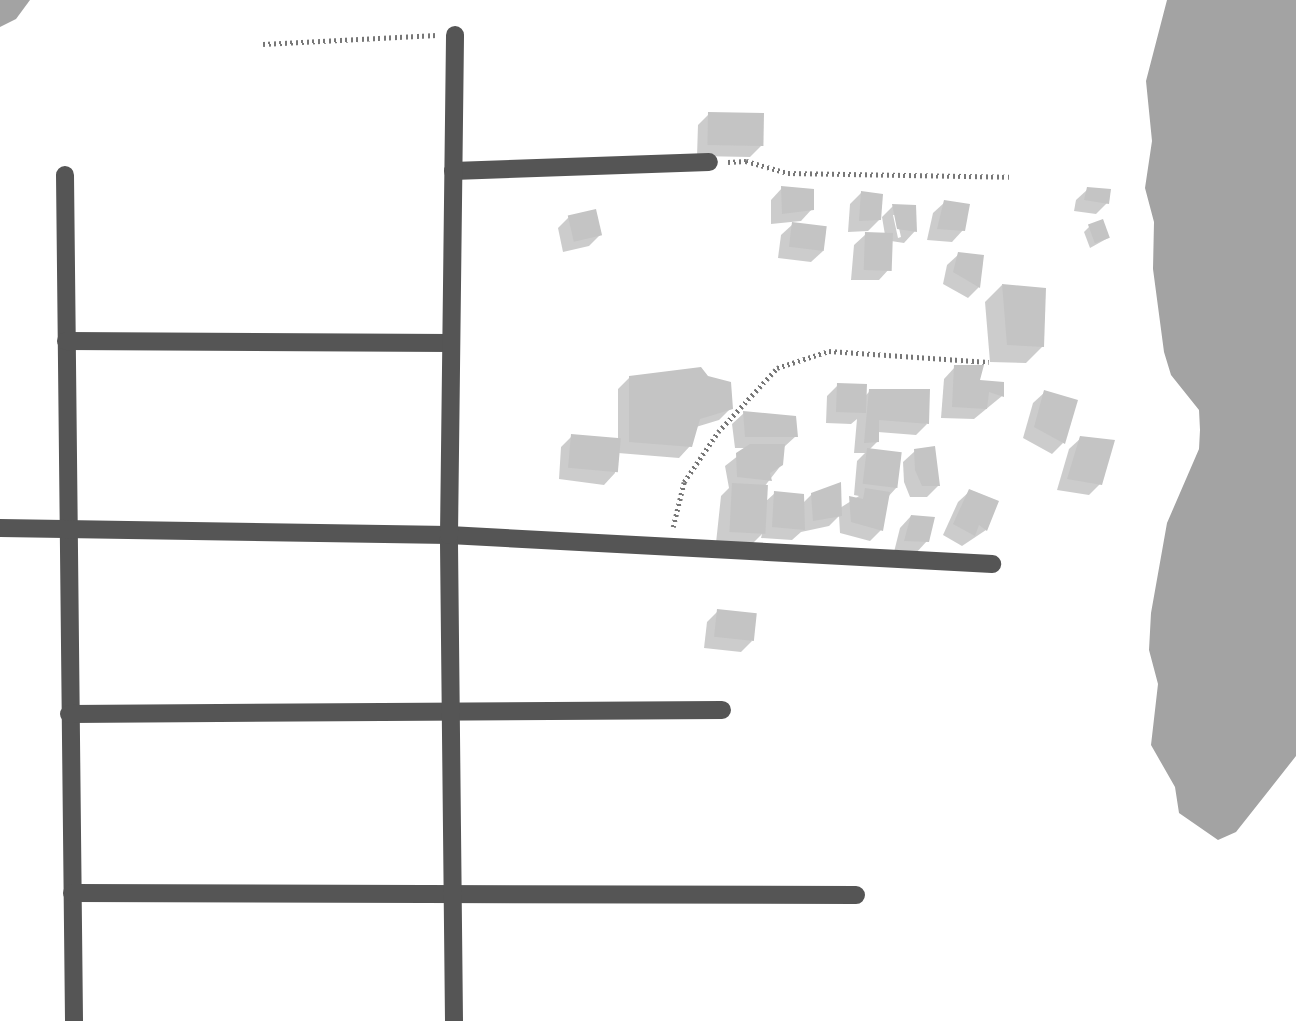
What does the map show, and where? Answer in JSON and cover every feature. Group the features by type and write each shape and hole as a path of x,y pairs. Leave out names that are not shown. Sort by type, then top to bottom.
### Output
{"street":[{"path":"454,1021 449,535 455,35"},
{"path":"453,171 709,162"},
{"path":"65,176 66,528 74,1021"},
{"path":"66,341 451,343"},
{"path":"0,528 449,535 992,564"},
{"path":"69,715 722,710"},
{"path":"72,893 856,895"}],"path":[{"path":"263,44 455,35"},
{"path":"709,162 746,161 788,173 1009,177"},
{"path":"669,545 684,482 718,432 777,368 829,351 989,362"}],"shaded area":[{"path":"0,0 30,0 16,19 0,27"},
{"path":"1167,0 1296,0 1296,756 1236,832 1218,840 1179,813 1175,787 1151,745 1158,684 1149,650 1151,613 1167,523 1199,449 1200,430 1199,410 1171,375 1164,352 1153,269 1154,222 1145,188 1152,141 1146,81"}],"building":[{"path":"708,112 764,113 763,146 707,145"},
{"path":"781,186 814,189 814,210 782,214"},
{"path":"1087,187 1111,189 1109,204 1084,200"},
{"path":"861,191 883,194 881,220 859,221"},
{"path":"944,200 970,204 965,231 937,229"},
{"path":"892,204 916,205 917,232 897,229"},
{"path":"596,209 602,235 574,242 568,216"},
{"path":"1103,219 1110,238 1095,243 1088,224"},
{"path":"792,222 827,226 824,251 789,247"},
{"path":"865,232 893,233 892,271 864,270"},
{"path":"958,252 984,255 980,288 953,272"},
{"path":"1002,284 1046,288 1044,347 1007,345"},
{"path":"954,365 984,365 980,380 1004,382 1004,397 989,392 987,409 952,407"},
{"path":"701,367 708,376 731,382 733,409 700,419 692,447 629,442 629,376"},
{"path":"837,383 867,384 866,413 836,412"},
{"path":"869,389 930,389 929,424 879,420 879,442 864,443"},
{"path":"1044,390 1078,400 1065,444 1034,427"},
{"path":"743,411 796,416 798,437 745,437"},
{"path":"571,434 621,438 618,472 568,468"},
{"path":"1080,436 1115,440 1102,485 1067,479"},
{"path":"750,444 785,444 783,465 770,473 772,481 737,477 736,453"},
{"path":"935,446 940,486 922,486 915,470 914,449"},
{"path":"867,448 902,452 897,488 863,484"},
{"path":"841,482 842,516 813,521 811,493"},
{"path":"732,483 768,485 765,534 729,532"},
{"path":"865,488 890,492 883,531 851,522 849,496 863,499"},
{"path":"969,489 999,501 987,531 979,525 975,536 953,524"},
{"path":"774,491 804,494 805,530 772,527"},
{"path":"911,515 935,517 929,542 904,541"},
{"path":"717,609 757,613 754,641 714,637"}]}
